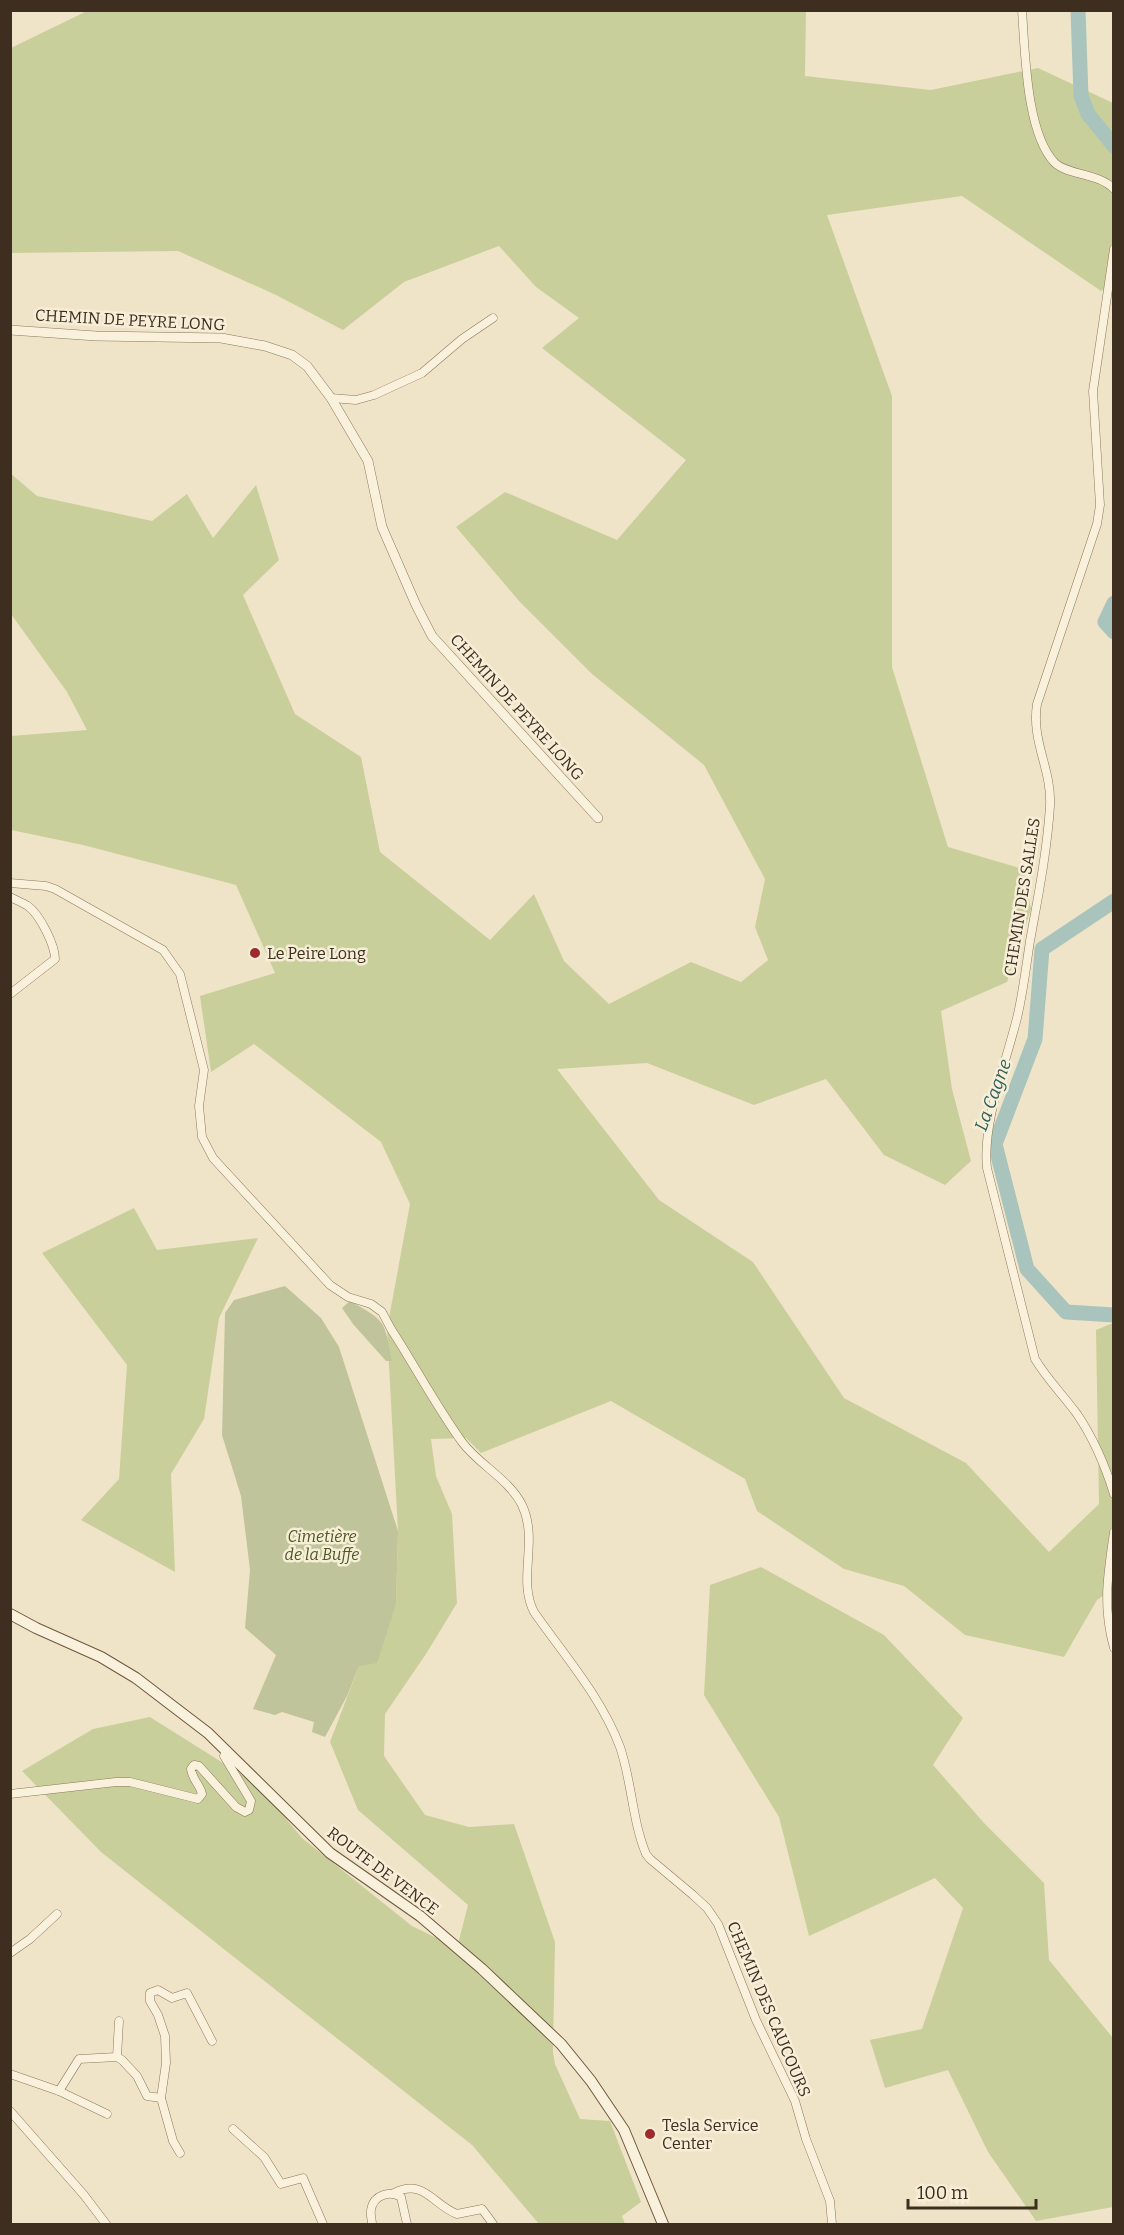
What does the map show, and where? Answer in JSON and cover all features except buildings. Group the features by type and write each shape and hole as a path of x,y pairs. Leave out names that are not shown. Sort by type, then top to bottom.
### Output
{"main road":[{"name":"ROUTE DE VENCE","path":"10,1614 101,1657 145,1685 208,1733 330,1853 448,1939 561,2044 591,2081 624,2130 663,2224"}],"street":[{"path":"1022,10 1029,92 1036,126 1045,150 1056,165 1100,179 1113,189"},
{"name":"CHEMIN DES SALLES","path":"1113,249 1093,391 1100,505 1097,524 1037,704 1036,735 1048,777 1050,804 1044,860 1018,1016 1002,1071 985,1151 987,1168 1035,1359 1091,1436 1105,1463 1113,1494"},
{"path":"331,398 356,400 374,395 422,373 462,339 493,318"},
{"name":"CHEMIN DE PEYRE LONG","path":"10,330 96,336 221,338 265,346 292,356 307,366 331,398 369,461 382,527 432,636 598,819"},
{"name":"CHEMIN DES CAUCOURS","path":"10,883 55,889 163,950 180,974 204,1071 199,1106 202,1137 213,1158 330,1285 348,1297 372,1304 382,1312 463,1443 507,1485 520,1502 527,1519 530,1536 528,1601 587,1687 613,1731 626,1768 642,1845 646,1854 707,1908 718,1924 756,2020 795,2101 806,2139 830,2201 832,2224"},
{"path":"10,897 31,909 45,930 55,952 55,959 10,993"},
{"path":"1113,1532 1106,1603 1113,1648"},
{"path":"10,1794 130,1782 198,1799 202,1794 191,1769 194,1765 199,1766 236,1808 245,1812 249,1810 251,1801 224,1756 226,1750"},
{"path":"10,1953 30,1939 57,1914"},
{"path":"180,2152 173,2141 161,2098 166,2063 165,2036 158,2015 150,2001 150,1993 158,1990 172,1998 187,1993 212,2041"},
{"path":"117,2057 119,2021"},
{"path":"59,2091 79,2059 117,2057 127,2064 137,2076 147,2096 161,2098"},
{"path":"10,2074 59,2091 107,2114"},
{"path":"10,2111 84,2195 106,2224"},
{"path":"233,2129 264,2157 281,2184 303,2178 323,2224"},
{"path":"372,2224 371,2208 375,2200 385,2193 394,2193 402,2189 418,2189 457,2214 482,2209 493,2224"},
{"path":"394,2193 401,2197 407,2224"}],"green space":[{"path":"87,11 806,11 805,76 931,90 1038,68 1113,103 1113,282 1101,291 962,196 827,215 892,396 892,667 948,847 1023,869 1031,909 1007,982 941,1011 952,1089 971,1161 945,1185 884,1155 826,1079 754,1105 647,1063 557,1069 659,1200 753,1262 844,1398 966,1463 1049,1552 1099,1504 1096,1330 1113,1323 1113,1589 1097,1600 1064,1657 965,1635 904,1586 844,1569 757,1511 745,1479 611,1401 481,1453 466,1438 431,1439 436,1476 452,1514 457,1603 385,1714 384,1756 425,1815 469,1827 514,1824 555,1942 553,2052 555,2064 580,2119 610,2121 641,2202 622,2216 625,2224 539,2224 472,2145 101,1852 22,1771 93,1729 150,1717 258,1785 302,1838 412,1926 457,1948 468,1905 358,1810 330,1742 359,1666 396,1604 398,1531 387,1329 410,1204 381,1142 254,1044 211,1072 200,996 275,973 236,885 83,845 11,830 11,736 87,730 67,692 11,614 10,473 37,496 152,521 187,494 213,538 256,485 279,560 243,595 295,714 361,757 380,852 490,940 534,894 564,961 609,1004 691,962 741,982 768,960 755,927 765,879 704,765 592,674 520,602 456,527 505,492 617,540 686,460 542,348 579,318 536,287 499,246 404,282 343,330 276,295 178,251 11,253 11,48"},
{"path":"134,1208 157,1250 258,1238 219,1318 204,1419 171,1474 175,1572 81,1520 119,1479 127,1365 42,1253"},
{"name":"Cimetière de la Buffe","path":"285,1286 321,1318 339,1347 398,1531 396,1604 377,1663 359,1666 347,1696 325,1737 312,1732 314,1722 282,1712 275,1715 253,1709 276,1655 245,1628 250,1570 241,1496 222,1435 225,1313 234,1300"},
{"path":"350,1301 371,1313 382,1324 392,1361 386,1361 353,1324 342,1308"},
{"path":"761,1567 884,1635 963,1718 933,1765 985,1824 1044,1883 1049,1960 1113,2038 1113,2207 1036,2221 988,2152 948,2070 885,2088 870,2040 922,2029 963,1908 935,1878 809,1936 779,1817 704,1695 710,1585"}],"waterway":[{"name":"La Cagne","path":"1078,10 1081,96 1088,114 1114,146"},
{"name":"La Cagne","path":"1114,603 1105,622 1114,632"},
{"name":"La Cagne","path":"1114,901 1042,949 1035,1039 995,1144 1027,1269 1066,1312 1114,1315"}],"place":[{"name":"Le Peire Long","path":"255,953"},
{"name":"Tesla Service Center","path":"650,2134"}]}
